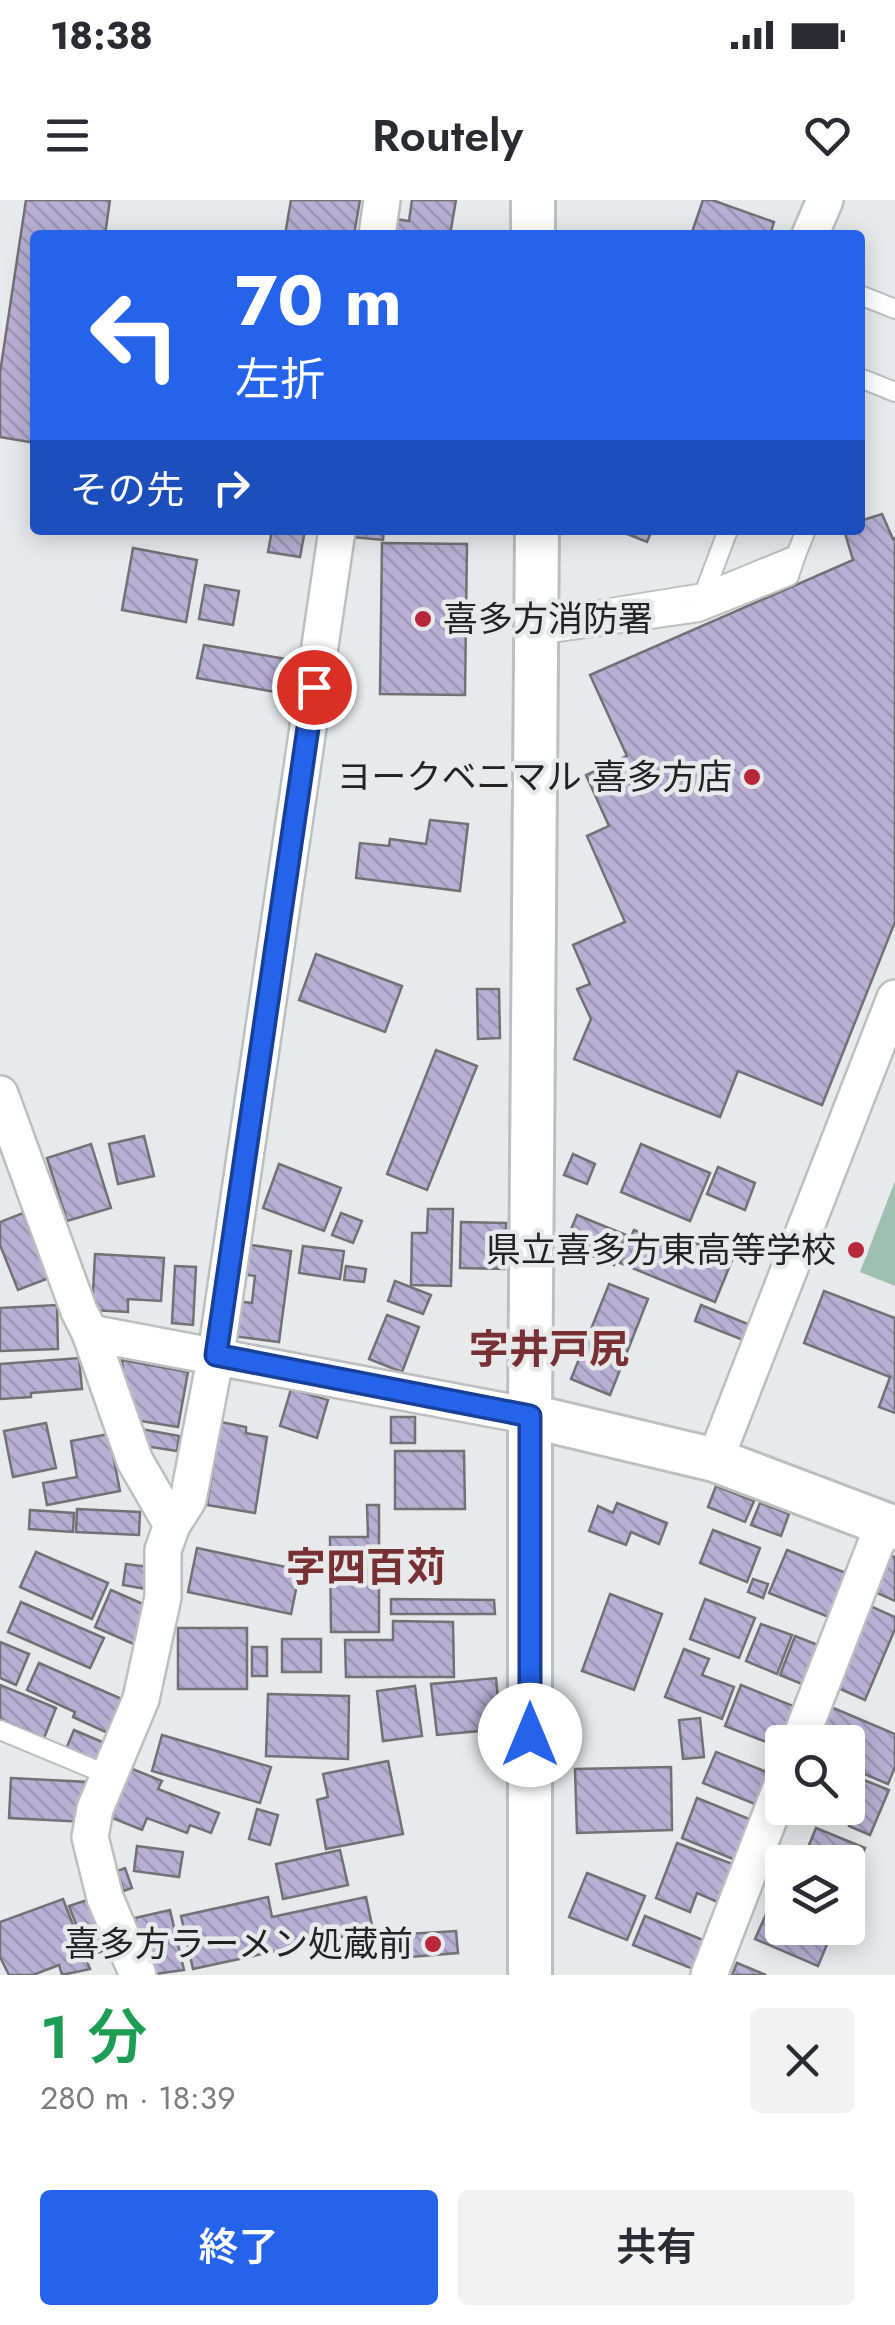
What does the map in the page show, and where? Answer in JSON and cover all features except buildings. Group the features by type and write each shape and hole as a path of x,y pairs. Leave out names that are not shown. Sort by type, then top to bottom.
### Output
{"street":[{"path":"378,230 382,200"},
{"path":"534,200 534,230"},
{"path":"812,230 824,200"},
{"path":"138,1975 105,1898 90,1837 95,1808 141,1698 163,1597 162,1550 188,1500 216,1355 336,535"},
{"path":"530,1975 536,535"},
{"path":"715,1460 895,998"},
{"path":"0,1094 134,1461 172,1525"},
{"path":"90,1333 530,1416 715,1460 890,1526 806,1725"},
{"path":"708,1975 766,1825"}],"lane":[{"path":"865,298 895,309"},
{"path":"865,386 895,392"},
{"path":"699,612 726,535"},
{"path":"536,628 699,612 790,576 804,535"},
{"path":"536,628 703,593 796,555"},
{"path":"0,1730 108,1775"}],"green space":[{"path":"895,1181 895,1286 860,1272"}],"place":[{"name":"喜多方消防署","path":"423,619"},
{"name":"ヨークベニマル 喜多方店","path":"752,777"},
{"name":"県立喜多方東高等学校","path":"856,1250"},
{"name":"喜多方ラーメン処蔵前","path":"433,1944"}],"district":[{"name":"字井戸尻","path":"549,1349"},
{"name":"字四百苅","path":"366,1567"}],"route":[{"path":"314,687 216,1355 530,1416 530,1735"}]}
